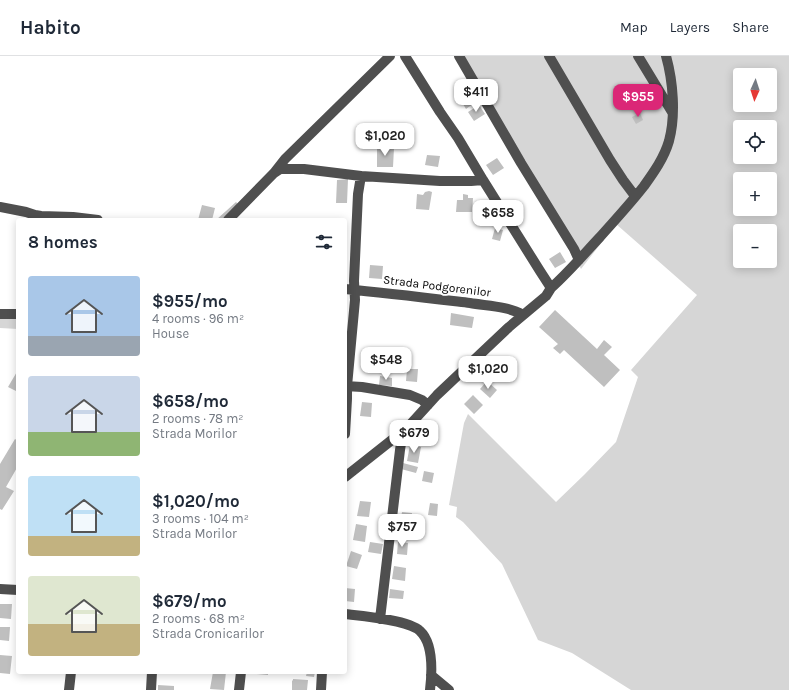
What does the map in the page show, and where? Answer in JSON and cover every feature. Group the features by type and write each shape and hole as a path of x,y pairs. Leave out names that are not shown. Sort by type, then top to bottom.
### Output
{"street":[{"path":"230,218 285,159 390,56"},
{"path":"405,56 552,288"},
{"path":"459,56 521,163 574,249 579,260"},
{"path":"549,56 610,160 636,196"},
{"path":"638,56 673,114"},
{"path":"347,475 407,428 428,405 509,327 546,296 611,226 636,196 662,159 673,124 672,87 666,56"},
{"path":"274,172 280,170 304,169 361,176 440,181 483,180"},
{"path":"347,376 355,300 350,289 354,281 358,194 361,176"},
{"path":"0,206 26,212 36,218 41,216 81,218"},
{"name":"Strada Podgorenilor","path":"350,289 425,297 499,308 518,312 524,315"},
{"path":"0,314 16,314"},
{"path":"347,386 410,395 422,400 428,405"},
{"path":"380,618 400,450 402,437 407,428"},
{"path":"0,589 16,590"},
{"path":"347,614 380,618 411,625 420,630 426,638 429,648 431,675 430,690"},
{"path":"69,690 70,674"},
{"path":"151,690 152,674"},
{"path":"239,690 241,674"},
{"path":"321,690 322,674"},
{"path":"431,675 449,690"}],"shaded area":[{"path":"455,56 789,56 789,690 631,690 572,653 538,640 502,564 463,522 456,517 457,507 449,505 464,423 468,414 556,502 616,442 638,377 631,370 697,295 616,224 581,269"},
{"path":"16,318 16,329 0,328 0,319"}],"building":[{"path":"471,91 477,101 466,109 460,99"},
{"path":"650,91 655,100 646,105 641,95"},
{"path":"479,105 485,114 474,121 468,112"},
{"path":"640,113 643,120 636,124 632,117"},
{"path":"377,147 394,148 393,167 377,167"},
{"path":"427,155 440,156 438,167 425,165"},
{"path":"497,158 504,168 493,175 486,165"},
{"path":"348,179 347,203 336,203 337,180"},
{"path":"425,192 432,192 429,210 416,209 417,194 423,195"},
{"path":"463,194 468,195 468,198 473,198 472,212 456,212 457,200 463,200"},
{"path":"236,202 239,205 225,218 218,218"},
{"path":"202,205 215,208 212,218 199,218"},
{"path":"495,228 503,230 500,241 492,239"},
{"path":"560,252 566,262 555,268 549,259"},
{"path":"370,265 383,266 382,279 369,278"},
{"path":"555,310 597,349 604,340 612,347 604,355 620,370 604,387 564,350 560,354 553,348 558,344 539,327"},
{"path":"451,313 474,317 472,328 450,325"},
{"path":"407,369 418,369 417,382 406,381"},
{"path":"16,373 16,391 8,387"},
{"path":"380,376 392,378 392,386 379,385"},
{"path":"487,381 497,390 490,398 480,389"},
{"path":"473,395 483,405 474,414 464,404"},
{"path":"362,402 372,403 371,417 360,416"},
{"path":"15,439 16,470 6,487 14,491 2,510 0,509 0,464"},
{"path":"410,445 421,447 418,463 407,461"},
{"path":"403,463 418,467 416,473 401,469"},
{"path":"424,471 434,473 432,483 422,481"},
{"path":"360,501 371,502 369,517 357,516"},
{"path":"430,503 438,504 437,516 428,515"},
{"path":"402,512 412,513 411,525 400,524"},
{"path":"356,524 367,526 365,542 353,540"},
{"path":"370,542 383,544 381,554 368,552"},
{"path":"398,542 408,543 407,555 397,554"},
{"path":"351,551 362,555 357,569 347,566"},
{"path":"394,566 406,568 405,581 392,579"},
{"path":"347,588 355,589 354,602 347,601"},
{"path":"390,589 404,591 403,599 389,598"},
{"path":"0,604 12,604 11,619 0,618"},
{"path":"0,627 10,627 9,641 0,640"},
{"path":"0,655 12,656 10,674 0,673"},
{"path":"213,674 226,674 224,690 210,689"},
{"path":"306,674 315,674 314,677 306,676"},
{"path":"293,679 308,680 307,690 292,690"},
{"path":"158,685 174,686 174,690 158,690"}]}
